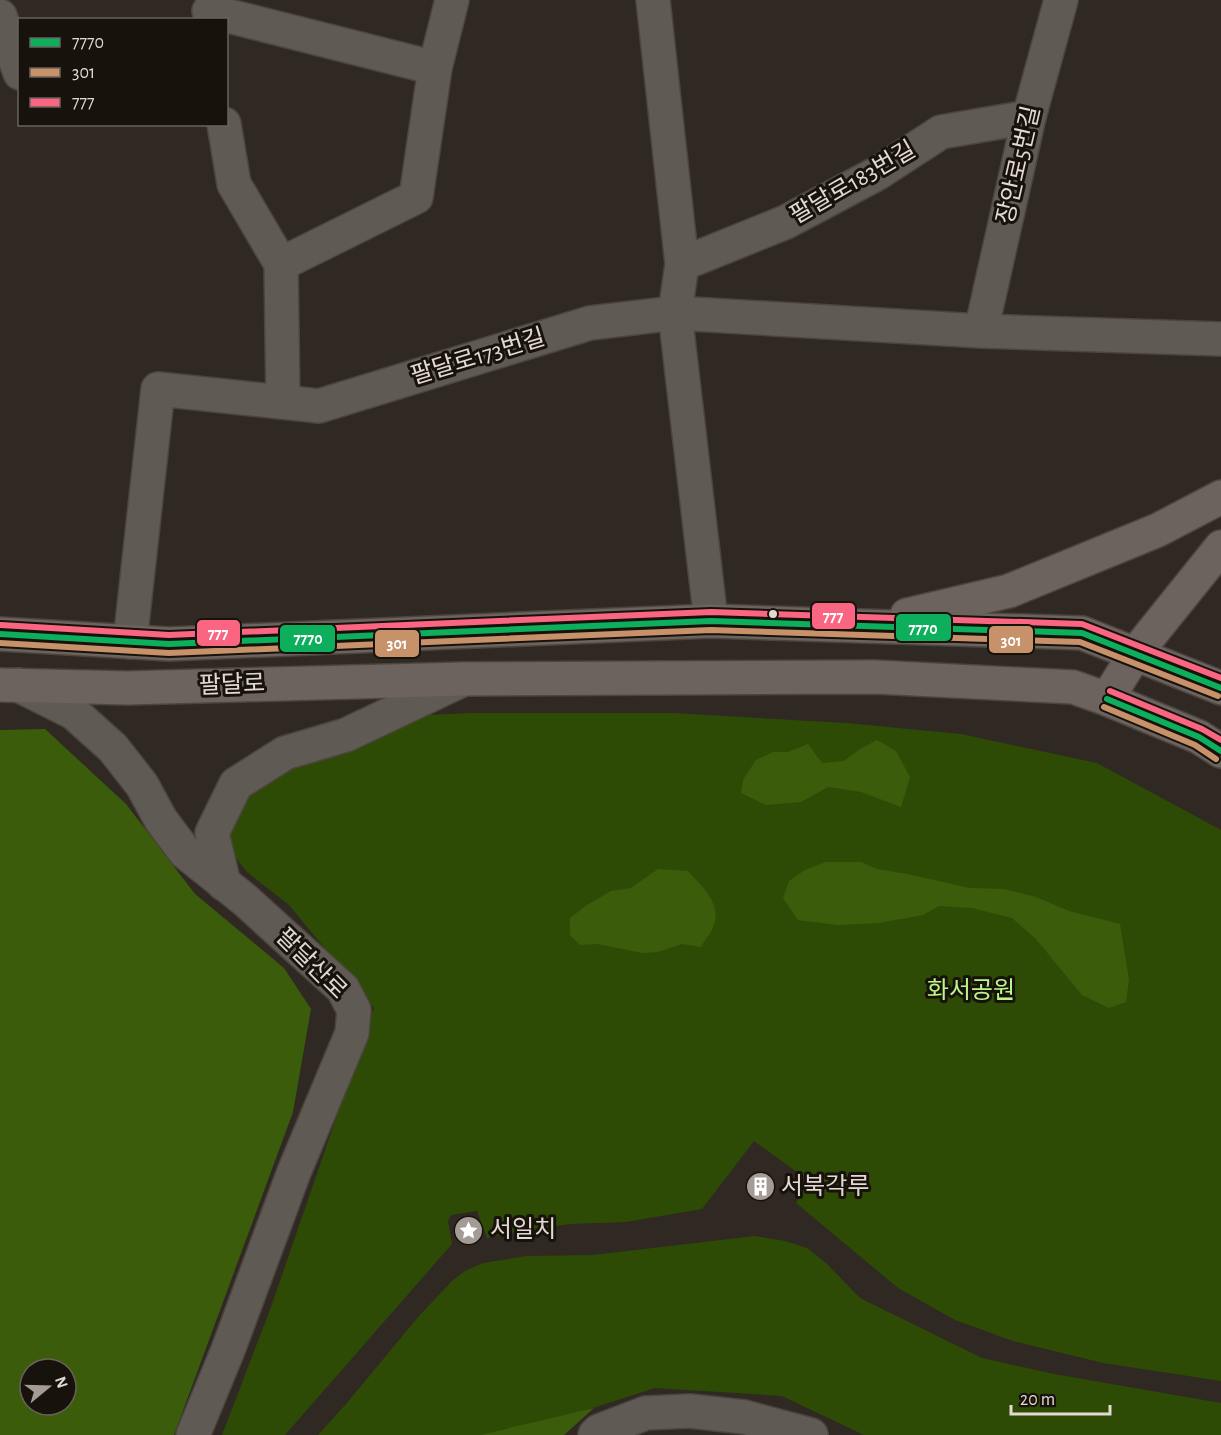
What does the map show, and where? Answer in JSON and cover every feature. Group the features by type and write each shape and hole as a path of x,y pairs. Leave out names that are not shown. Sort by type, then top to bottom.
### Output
{"main road":[{"path":"864,625 1009,591 1158,530 1221,497"},
{"path":"1221,548 1136,654 1107,699 1199,737 1221,751"},
{"name":"팔달로","path":"0,634 169,644 711,621 1082,633 1221,688"},
{"name":"팔달로","path":"9,685 128,688 464,679 875,677 1073,687 1107,699"}],"street":[{"path":"281,264 416,197 435,68 452,0"},
{"path":"653,0 682,264 675,313 711,621"},
{"name":"장안로5번길","path":"981,331 1029,117 1060,0"},
{"path":"208,10 435,68"},
{"path":"0,15 18,67"},
{"name":"팔달로183번길","path":"682,264 786,222 878,173 941,132 1029,117"},
{"path":"224,126 234,183 281,264 283,402"},
{"path":"675,313 981,331 1221,339"},
{"name":"팔달로173번길","path":"130,642 158,389 319,405 590,323 675,313"},
{"path":"224,884 212,833 236,784 285,753 346,735 464,679"},
{"name":"팔달산로","path":"9,685 74,713 113,748 142,785 160,820 185,852 245,900 343,989 354,1010 352,1033 294,1172 228,1350 193,1435"},
{"path":"595,1435 599,1431 646,1413 690,1412 744,1417 811,1435"}],"green space":[{"name":"화서공원","path":"472,713 673,713 846,723 961,734 1097,763 1221,830 1221,1381 1103,1363 1013,1341 955,1320 898,1288 796,1203 808,1180 754,1141 702,1209 626,1222 570,1224 531,1229 487,1238 477,1211 451,1215 448,1221 452,1244 285,1435 222,1435 271,1307 374,1008 289,905 247,872 217,833 220,801 405,716"},
{"path":"45,729 126,804 195,894 284,968 311,1009 293,1112 174,1435 0,1435 0,730"},
{"path":"877,740 896,751 910,777 901,807 861,792 828,787 801,802 766,805 741,793 743,780 756,760 773,752 788,752 808,744 822,763 844,761"},
{"path":"826,862 861,862 877,869 969,888 1004,889 1036,897 1069,911 1120,924 1129,980 1126,1002 1109,1008 1082,995 1036,939 1012,918 972,908 939,906 923,915 879,923 838,925 798,920 783,898 789,881 805,870"},
{"path":"658,869 688,871 713,902 716,917 713,928 701,947 682,944 658,952 642,953 598,944 580,945 570,935 570,918 587,905 611,891 631,888"},
{"path":"755,1236 785,1241 807,1248 826,1263 860,1298 982,1358 1054,1374 1221,1403 1221,1435 864,1435 782,1396 655,1388 580,1412 481,1435 318,1435 419,1316 452,1281 465,1271 483,1263 527,1256 593,1255"},
{"path":"594,1408 564,1435 480,1435"}],"transit line":[{"name":"777","path":"1,625 169,635 711,612 1082,624 1221,678"},
{"name":"7770","path":"0,634 169,644 711,621 1082,633 1221,688"},
{"name":"301","path":"0,643 169,653 711,630 1080,642 1218,696"},
{"name":"777","path":"1110,691 1202,729 1221,740"},
{"name":"7770","path":"1107,699 1199,737 1221,751"},
{"name":"301","path":"1104,707 1195,745 1216,759"}],"place":[{"name":"서북각루","path":"760,1187"},
{"name":"서일치","path":"469,1230"}]}
